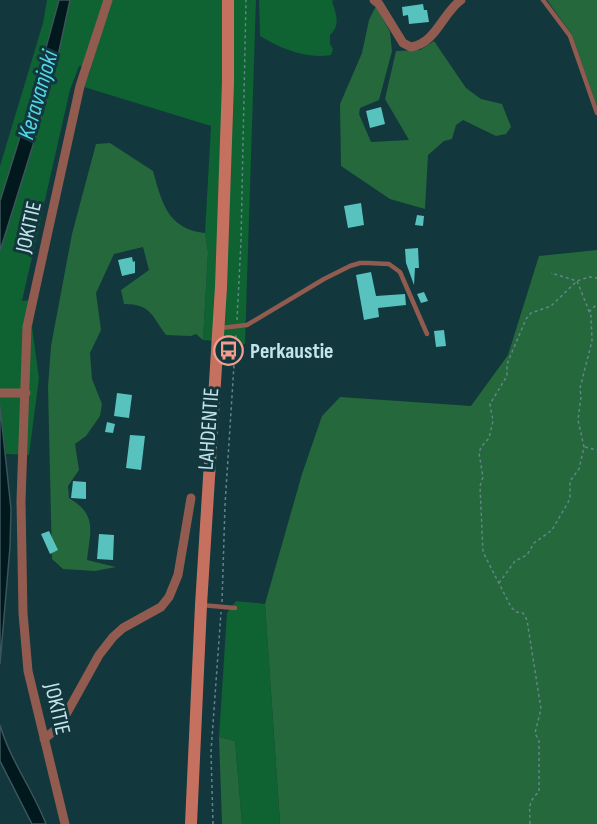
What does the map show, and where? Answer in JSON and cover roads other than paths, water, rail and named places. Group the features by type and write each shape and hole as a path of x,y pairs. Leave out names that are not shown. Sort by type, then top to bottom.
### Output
{"main road":[{"name":"LAHDENTIE","path":"190,824 218,328 228,94 228,0"}],"street":[{"name":"JOKITIE","path":"64,824 28,671 22,613 21,501 27,327 80,86 108,0"},
{"path":"374,0 379,4 403,43 411,47 426,42 450,8 461,0"},
{"path":"0,393 26,393"},
{"path":"44,739 58,726 99,655 113,637 123,628 161,607 170,597 178,575 191,498"}],"lane":[{"path":"543,0 570,36 597,113"},
{"path":"218,328 247,325 324,279 360,262 389,264 400,272 427,334"},
{"path":"201,605 235,608"}],"water":[{"name":"Keravanjoki","path":"59,0 70,0 56,65 0,251 0,201 33,95"},
{"path":"0,406 11,509 0,664"},
{"path":"0,725 4,738 46,824 32,824 0,761"}],"place":[{"name":"Perkaustie","path":"229,351"}]}
